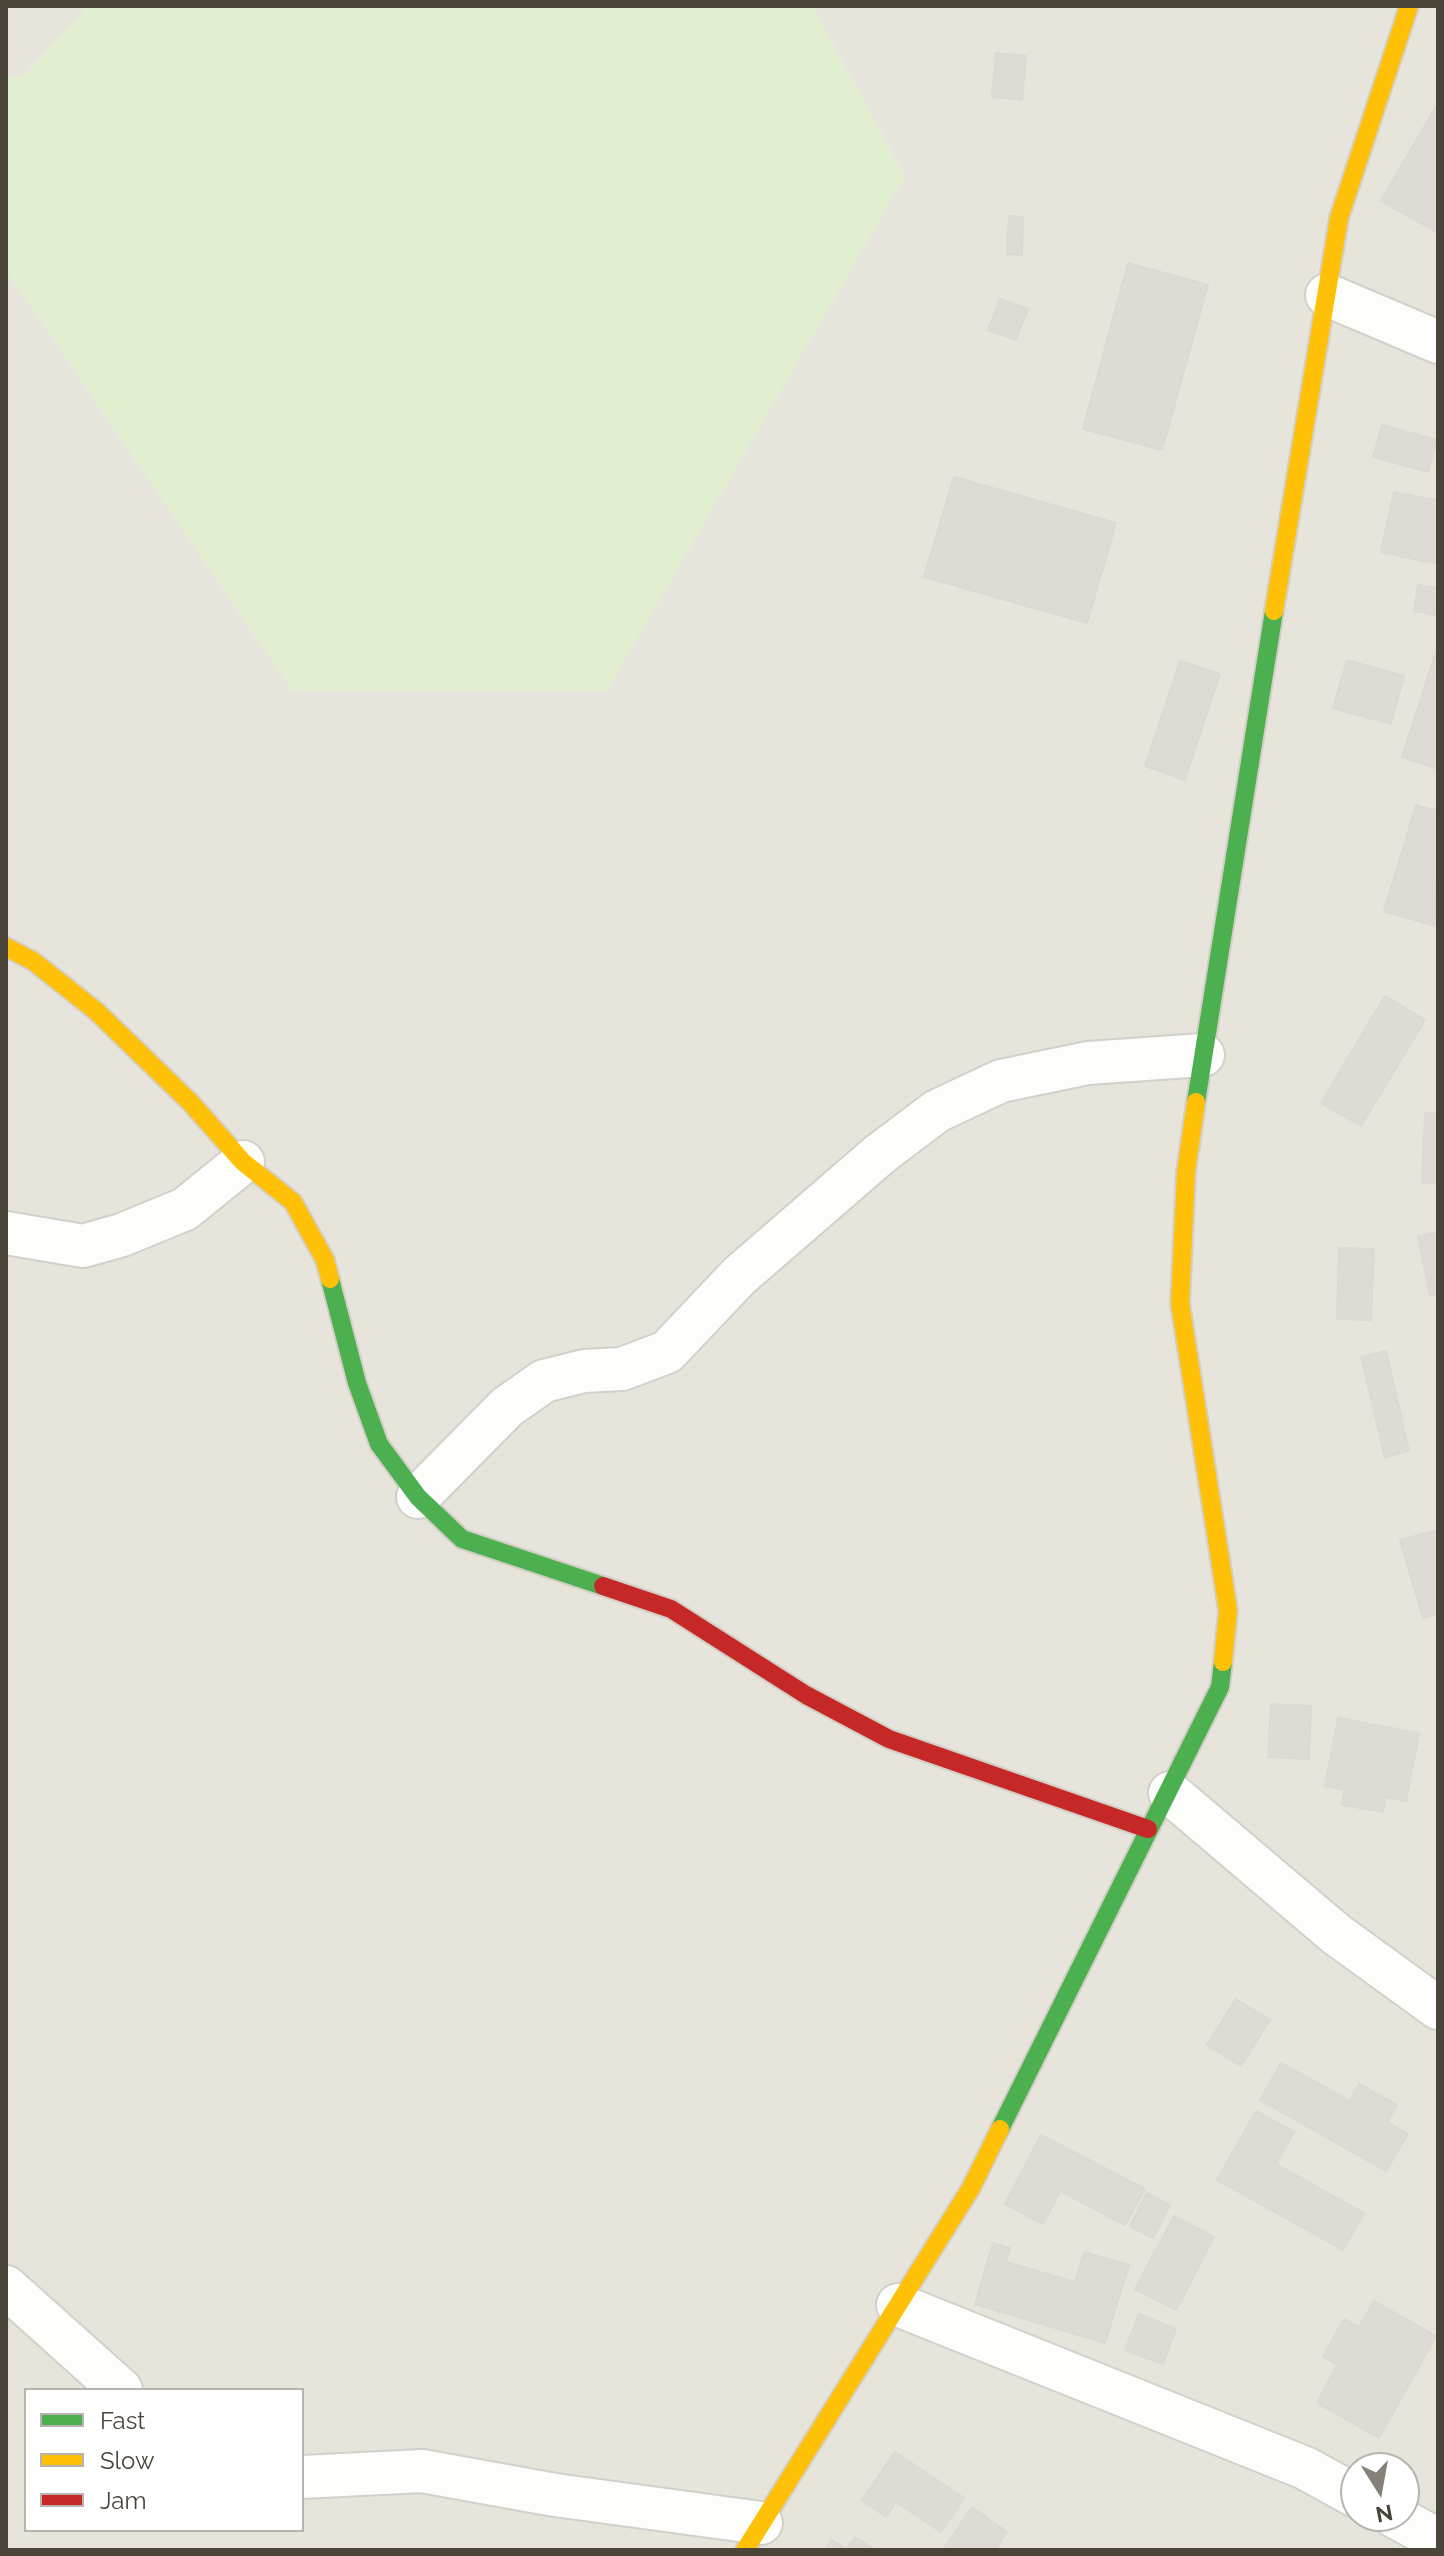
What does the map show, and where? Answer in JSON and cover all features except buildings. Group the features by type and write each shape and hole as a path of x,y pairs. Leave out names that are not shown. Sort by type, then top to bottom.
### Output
{"street":[{"path":"304,2477 422,2471 753,2536 971,2188 1148,1829 1170,1793 1220,1687 1228,1610 1180,1303 1186,1172 1339,218 1409,6"},
{"path":"1327,295 1438,342"},
{"path":"6,947 33,961 96,1011 190,1102 243,1162 293,1202 325,1260 357,1383 379,1444 418,1497 462,1539 671,1609 793,1687 889,1739 1148,1829"},
{"path":"418,1497 507,1407 544,1381 584,1371 622,1369 667,1352 739,1276 880,1154 937,1111 1001,1081 1088,1063 1203,1055"},
{"path":"6,1233 83,1246 122,1235 185,1209 243,1162"},
{"path":"1170,1793 1336,1934 1438,2008"},
{"path":"6,2287 119,2388"},
{"path":"898,2305 1305,2468 1340,2487"},
{"path":"1420,2530 1438,2540"}],"shaded area":[{"path":"6,6 88,6 25,75 6,79"},
{"path":"812,6 1438,6 1438,2550 6,2550 6,270 293,691 905,177"}],"green space":[{"path":"88,6 812,6 905,177 607,691 293,691 6,270 6,79 25,75"}],"traffic: fast":[{"path":"1196,1102 1274,611"},
{"path":"330,1279 357,1383 379,1444 418,1497 462,1539 603,1586"},
{"path":"1000,2129 1220,1687 1223,1662"}],"traffic: slow":[{"path":"1274,611 1339,218 1409,6"},
{"path":"6,947 33,961 96,1011 190,1102 243,1162 293,1202 325,1260 330,1279"},
{"path":"1196,1102 1186,1172 1180,1303 1228,1610 1223,1662"},
{"path":"745,2550 971,2188 1000,2129"}],"traffic: jam":[{"path":"603,1586 671,1609 806,1695 889,1739 1148,1829"}]}
